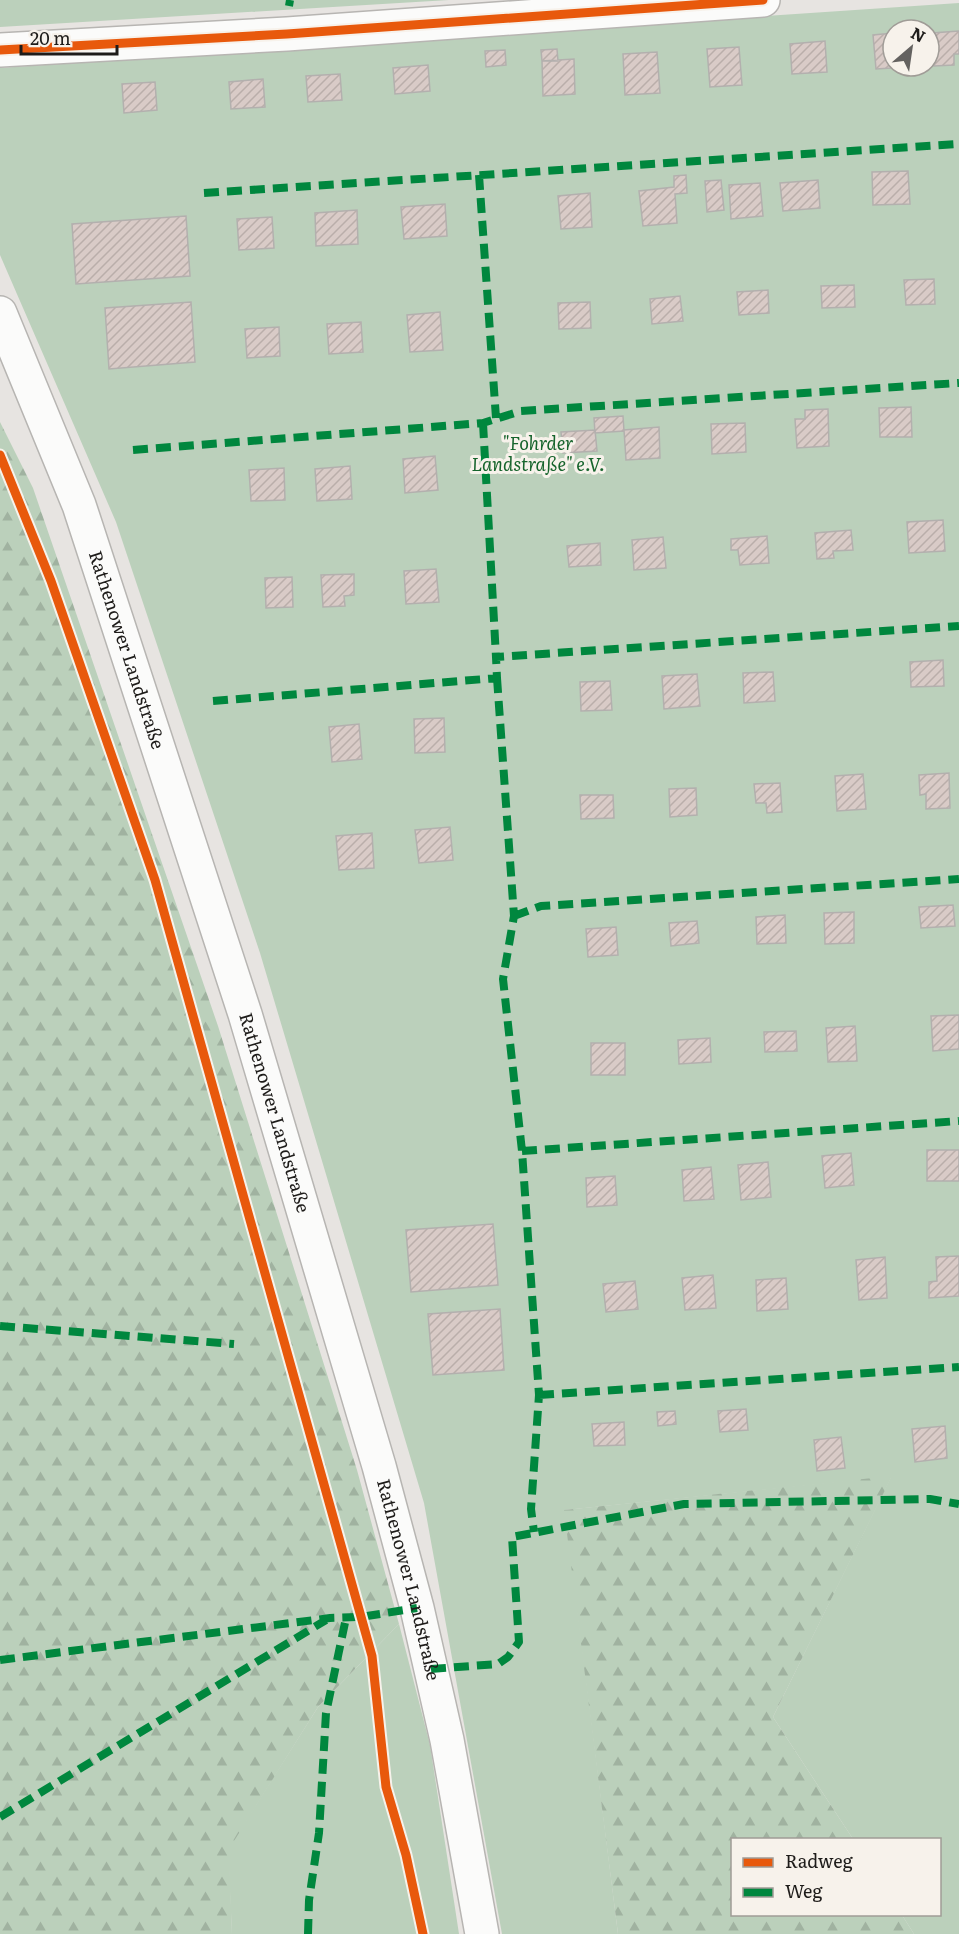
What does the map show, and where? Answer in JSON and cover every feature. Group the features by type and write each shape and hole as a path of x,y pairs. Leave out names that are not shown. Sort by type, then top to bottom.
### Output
{"main road":[{"path":"0,50 287,34 763,0"},
{"name":"Rathenower Landstraße","path":"0,313 79,505 252,1037 379,1466 417,1608 447,1740 482,1934"}],"green space":[{"path":"0,0 449,0 0,27"},
{"name":"\"Fohrder Landstraße\" e.V.","path":"959,3 959,1934 914,1934 903,1916 941,1916 941,1838 852,1838 773,1717 891,1477 565,1510 618,1934 502,1934 424,1503 260,953 116,522 0,255 0,68"},
{"path":"0,422 33,488 218,1026 357,1470 399,1624 318,1707 229,1849 232,1934 0,1934"},
{"path":"892,1476 773,1717 852,1838 731,1838 731,1916 903,1916 914,1934 618,1934 564,1510"},
{"path":"399,1624 430,1745 459,1934 232,1934 228,1849 318,1707"}],"building":[{"path":"959,31 959,54 954,54 954,65 941,66 941,32"},
{"path":"881,34 881,69 876,69 873,35"},
{"path":"825,41 827,72 792,74 790,44"},
{"path":"739,47 742,85 710,87 707,49"},
{"path":"557,49 558,61 542,61 541,50"},
{"path":"505,50 506,65 486,67 485,51"},
{"path":"657,52 660,93 625,95 623,54"},
{"path":"574,59 575,94 543,96 542,61"},
{"path":"428,65 430,91 395,94 393,68"},
{"path":"340,74 342,100 308,102 306,76"},
{"path":"263,79 265,107 231,109 229,82"},
{"path":"155,82 157,110 124,113 122,84"},
{"path":"908,171 910,204 873,205 872,172"},
{"path":"686,175 687,193 675,194 677,223 643,226 639,191 674,187 674,176"},
{"path":"721,180 724,210 707,212 705,181"},
{"path":"818,180 820,208 783,211 780,183"},
{"path":"760,183 763,216 731,219 729,185"},
{"path":"590,193 592,227 561,229 558,196"},
{"path":"445,204 447,236 404,239 401,207"},
{"path":"357,210 358,244 316,246 315,213"},
{"path":"186,216 190,276 76,284 72,224"},
{"path":"272,217 274,248 239,250 237,219"},
{"path":"934,279 935,304 906,305 904,280"},
{"path":"854,285 855,307 822,308 821,286"},
{"path":"768,290 769,313 739,315 737,292"},
{"path":"680,296 683,321 652,324 650,299"},
{"path":"191,302 195,362 109,369 105,308"},
{"path":"590,302 591,328 559,329 558,303"},
{"path":"440,312 443,350 410,352 407,315"},
{"path":"361,322 363,352 329,354 327,324"},
{"path":"279,327 280,356 247,358 245,329"},
{"path":"911,407 912,437 880,437 879,408"},
{"path":"828,409 829,446 797,448 795,419 805,419 805,410"},
{"path":"623,416 624,431 595,433 594,418"},
{"path":"745,423 746,452 712,454 711,424"},
{"path":"659,427 660,458 626,460 624,430"},
{"path":"595,430 597,451 563,453 561,432"},
{"path":"435,456 438,490 405,493 403,459"},
{"path":"350,466 352,499 317,501 315,469"},
{"path":"284,468 285,500 251,501 249,470"},
{"path":"943,520 945,551 909,553 907,522"},
{"path":"851,530 853,550 833,551 834,558 817,559 815,533"},
{"path":"767,536 769,563 740,565 738,550 731,550 731,539"},
{"path":"663,537 666,568 634,570 632,540"},
{"path":"600,543 601,565 569,567 567,546"},
{"path":"436,569 439,602 406,604 404,571"},
{"path":"354,574 354,595 344,596 345,606 323,607 321,575"},
{"path":"292,577 293,607 266,608 265,578"},
{"path":"943,660 944,686 911,687 910,662"},
{"path":"773,672 775,701 744,703 743,673"},
{"path":"697,674 700,706 664,709 662,676"},
{"path":"610,681 612,710 581,711 580,682"},
{"path":"444,718 445,752 415,753 414,719"},
{"path":"359,724 362,759 332,762 329,727"},
{"path":"949,773 950,808 926,809 926,794 920,795 919,775"},
{"path":"863,774 866,809 837,811 835,776"},
{"path":"780,783 782,812 767,813 766,803 756,803 754,784"},
{"path":"696,788 697,815 670,817 669,789"},
{"path":"580,795 613,795 614,818 581,819"},
{"path":"450,827 453,860 419,863 415,830"},
{"path":"372,833 374,868 339,870 336,836"},
{"path":"953,905 955,926 921,928 919,907"},
{"path":"854,912 854,943 825,944 824,913"},
{"path":"785,915 786,943 757,944 756,917"},
{"path":"697,921 699,943 671,946 669,923"},
{"path":"616,927 618,955 588,957 586,929"},
{"path":"959,1015 959,1049 933,1051 931,1016"},
{"path":"855,1026 857,1061 828,1062 826,1028"},
{"path":"796,1031 797,1051 765,1052 764,1032"},
{"path":"710,1038 711,1062 679,1064 678,1040"},
{"path":"591,1043 625,1043 625,1075 591,1075"},
{"path":"927,1150 959,1150 959,1181 927,1181"},
{"path":"851,1153 854,1185 825,1188 822,1156"},
{"path":"768,1162 771,1197 741,1200 738,1165"},
{"path":"711,1167 714,1199 684,1201 682,1170"},
{"path":"615,1176 617,1205 587,1207 586,1178"},
{"path":"493,1224 498,1285 411,1292 406,1230"},
{"path":"959,1256 959,1296 929,1298 929,1282 937,1281 936,1257"},
{"path":"885,1257 887,1298 859,1300 856,1260"},
{"path":"713,1275 716,1308 685,1310 682,1278"},
{"path":"786,1278 788,1309 757,1311 756,1280"},
{"path":"635,1281 638,1309 606,1312 603,1284"},
{"path":"500,1309 504,1370 433,1375 428,1314"},
{"path":"746,1409 748,1430 720,1432 718,1411"},
{"path":"675,1411 676,1424 658,1426 657,1412"},
{"path":"624,1422 625,1445 594,1446 592,1424"},
{"path":"945,1426 947,1458 915,1462 912,1429"},
{"path":"841,1437 845,1468 817,1471 814,1440"}],"marked path":[{"path":"289,6 290,0"},
{"path":"204,193 959,144"},
{"path":"479,175 496,418"},
{"path":"133,450 483,423 521,411 959,383"},
{"path":"483,423 496,657"},
{"path":"213,701 497,678 496,657 959,626"},
{"path":"497,678 514,916 503,979 522,1151 539,1395 531,1509 534,1532"},
{"path":"514,916 541,906 959,879"},
{"path":"522,1151 959,1121"},
{"path":"0,1326 234,1344"},
{"path":"539,1395 959,1367"},
{"path":"431,1669 498,1664 508,1657 519,1642 512,1537 684,1504 930,1499 959,1504"},
{"path":"0,1660 330,1618 361,1617 417,1608"},
{"path":"308,1934 309,1900 319,1833 326,1713 346,1618"},
{"path":"0,1817 326,1620"}],"cycle path":[{"path":"0,50 287,34 763,0"},
{"path":"0,455 51,581 155,880 372,1656 386,1787 406,1855 423,1934"}]}
